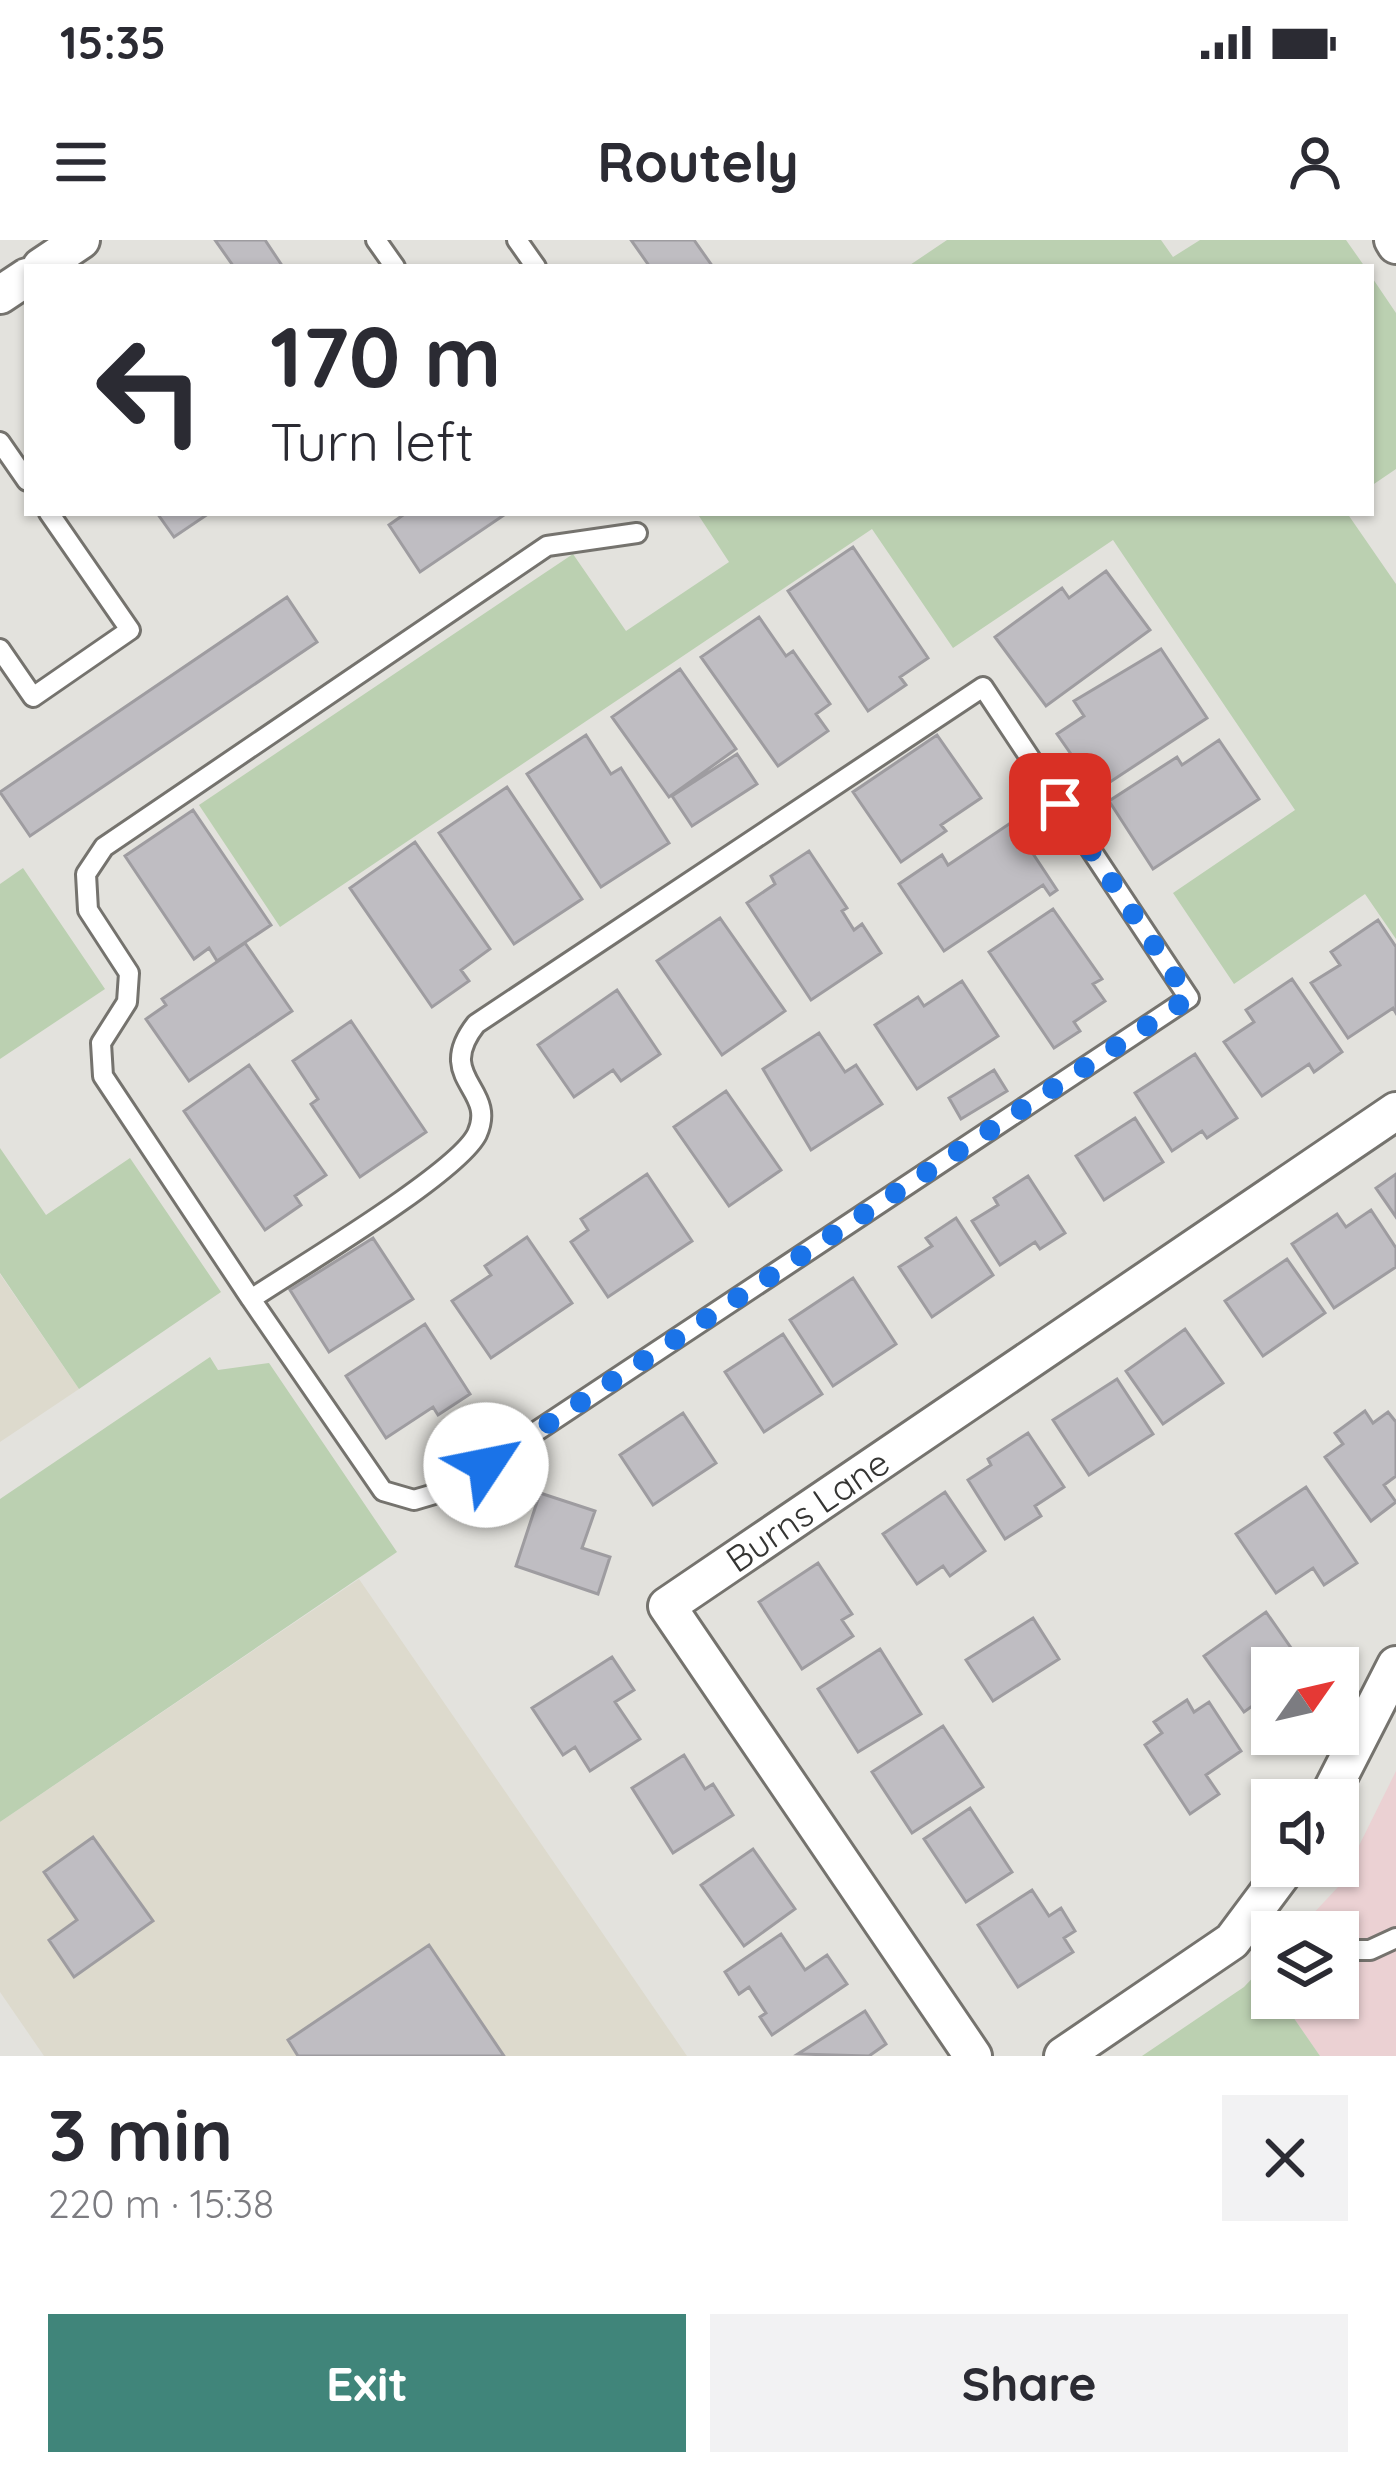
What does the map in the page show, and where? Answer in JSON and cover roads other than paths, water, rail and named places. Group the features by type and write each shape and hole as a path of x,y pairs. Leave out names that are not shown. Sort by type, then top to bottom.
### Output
{"street":[{"path":"45,264 81,240"},
{"name":"Burns Lane","path":"973,2056 668,1606 1396,1111"},
{"path":"1338,1779 1396,1664"},
{"path":"1063,2056 1251,1930"}],"lane":[{"path":"0,442 24,477"},
{"path":"0,649 33,697 130,630 51,516"},
{"path":"251,1298 452,1164 478,1132 479,1100 461,1073 461,1043 476,1024 983,687 1189,998 448,1490 414,1500 383,1491 251,1298 103,1076 101,1042 127,1002 130,973 88,910 86,874 104,847 547,546 637,533"},
{"path":"1359,1950 1396,1938"}]}
